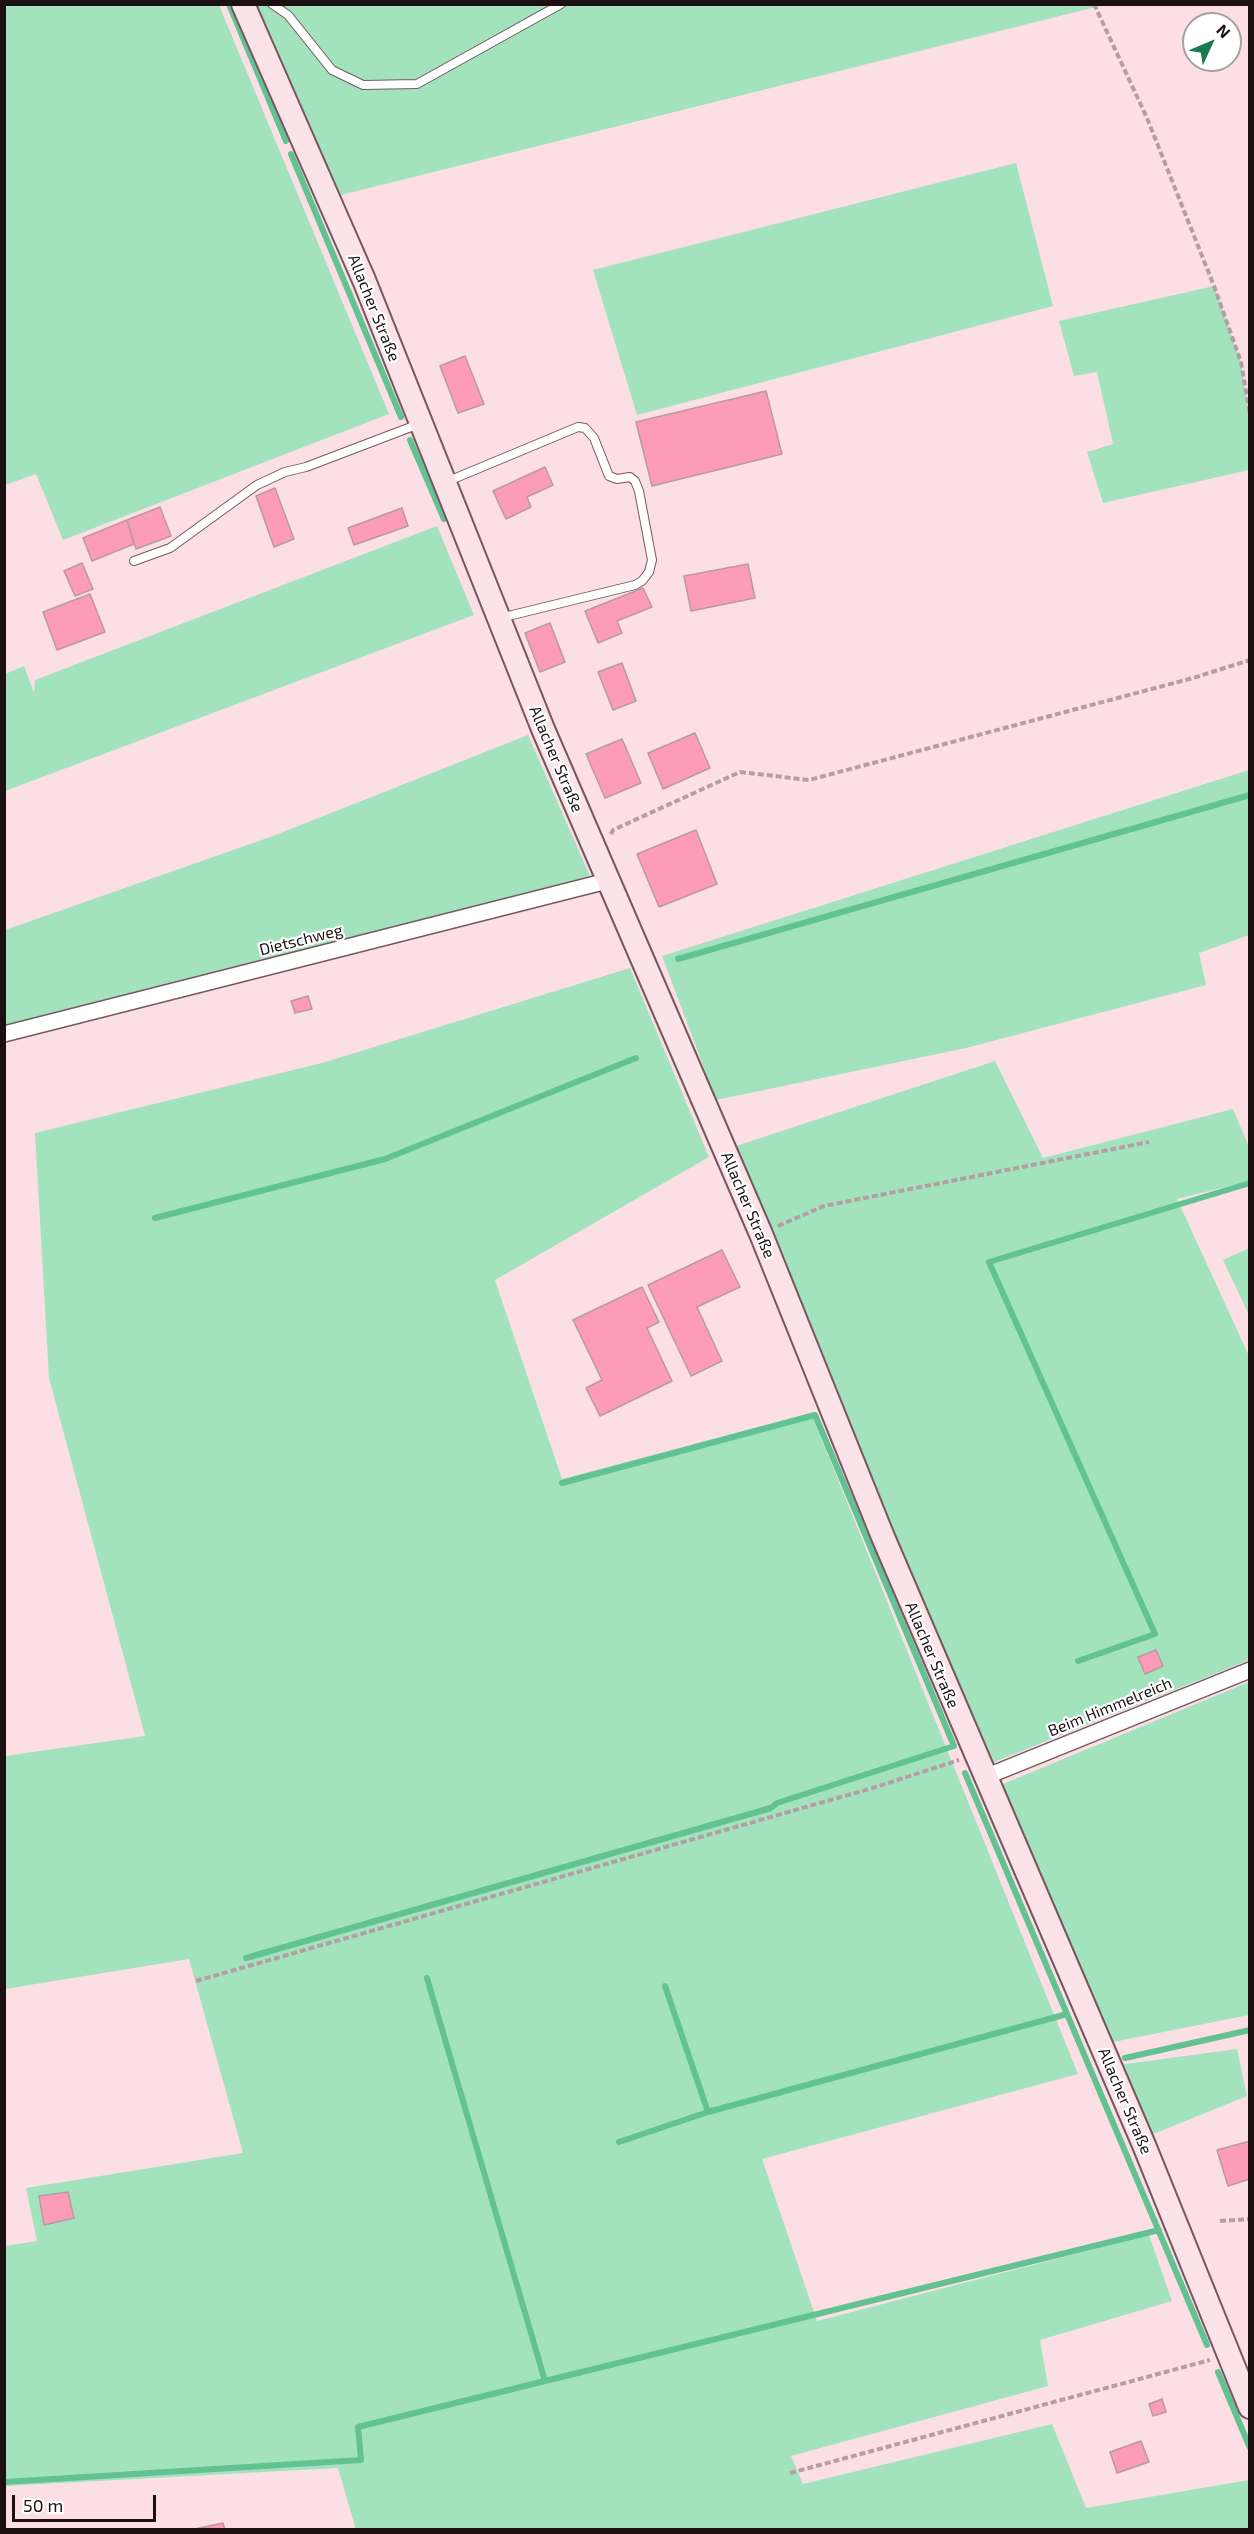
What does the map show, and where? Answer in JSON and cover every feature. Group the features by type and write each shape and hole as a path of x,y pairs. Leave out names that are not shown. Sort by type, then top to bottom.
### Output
{"street":[{"name":"Allacher Straße","path":"243,4 364,280 498,618 607,881 761,1234 974,1755 1144,2145 1250,2407"},
{"name":"Dietschweg","path":"4,1034 607,881"},
{"name":"Beim Himmelreich","path":"985,1777 1250,1670"}],"lane":[{"path":"272,4 288,15 332,70 363,85 417,84 561,4"},
{"path":"134,561 170,548 257,485 285,472 306,467 421,423"},
{"path":"444,482 578,427 585,428 594,438 609,476 617,479 630,477 635,482 650,538 652,560 649,572 642,581 635,585 498,618"}],"path":[{"path":"1094,4 1147,118 1214,286 1241,362 1250,415"},
{"path":"598,859 613,830 740,772 809,780 1193,678 1250,660"},
{"path":"761,1234 824,1206 1149,1142"},
{"path":"196,1981 876,1787 974,1755"},
{"path":"1220,2221 1250,2219"},
{"path":"790,2473 1228,2355"}],"green space":[{"path":"4,5 219,5 389,414 63,540 36,474 5,485"},
{"path":"255,5 1104,5 333,197"},
{"path":"1016,163 1053,306 637,415 593,270"},
{"path":"1214,286 1241,362 1249,415 1249,470 1103,503 1087,452 1113,444 1097,372 1074,376 1059,321"},
{"path":"437,526 474,615 5,791 5,674 24,666 34,693 35,680"},
{"path":"528,735 590,876 5,1027 5,930 273,836"},
{"path":"1249,770 1249,935 1199,953 1206,985 966,1048 716,1100 662,956"},
{"path":"630,968 709,1157 495,1280 562,1479 811,1413 1078,2074 762,2159 817,2321 1149,2235 1172,2301 1040,2340 1048,2386 791,2456 803,2484 1052,2424 1086,2508 1249,2480 1249,2529 356,2530 338,2468 5,2486 5,2246 37,2241 26,2188 243,2153 189,1959 5,1989 5,1756 145,1736 49,1378 35,1133 322,1063"},
{"path":"995,1061 1043,1158 1233,1109 1249,1147 1249,1181 1177,1199 1249,1356 1249,1660 994,1762 761,1234 733,1147"},
{"path":"1249,1248 1249,1315 1223,1260"},
{"path":"1249,1682 1249,2015 1108,2043 1003,1784"},
{"path":"1237,2049 1247,2096 1151,2135 1118,2065"}],"building":[{"path":"465,356 484,404 458,413 440,366"},
{"path":"766,391 782,454 652,486 636,422"},
{"path":"545,467 553,485 527,497 531,507 506,519 493,491"},
{"path":"275,488 294,539 274,547 256,496"},
{"path":"160,507 171,536 136,549 127,520"},
{"path":"402,508 408,526 354,545 348,528"},
{"path":"127,520 134,544 92,561 83,538"},
{"path":"82,563 93,589 75,596 64,571"},
{"path":"748,564 755,598 691,611 684,576"},
{"path":"643,588 652,607 617,621 622,633 598,643 585,611"},
{"path":"90,594 105,632 57,650 43,612"},
{"path":"550,623 565,662 540,672 525,633"},
{"path":"622,663 636,701 613,710 598,672"},
{"path":"695,733 710,768 663,789 648,753"},
{"path":"622,739 641,783 605,798 586,754"},
{"path":"696,830 717,884 659,907 637,854"},
{"path":"308,996 312,1009 295,1013 291,1001"},
{"path":"722,1250 740,1287 697,1307 722,1361 691,1376 648,1285"},
{"path":"642,1287 659,1322 647,1328 672,1381 600,1416 586,1388 602,1380 573,1320"},
{"path":"1156,1650 1163,1666 1145,1674 1138,1657"},
{"path":"1250,2141 1250,2179 1228,2186 1217,2150"},
{"path":"68,2192 74,2218 44,2225 39,2196"},
{"path":"1162,2399 1166,2412 1153,2416 1149,2404"},
{"path":"1141,2441 1149,2462 1117,2473 1110,2452"},
{"path":"223,2523 225,2530 190,2530"}],"waterway":[{"path":"229,4 286,141"},
{"path":"291,154 401,417"},
{"path":"410,440 444,519"},
{"path":"678,959 1250,795"},
{"path":"155,1218 385,1159 636,1058"},
{"path":"1078,1661 1155,1634 989,1262 1250,1183"},
{"path":"246,1958 771,1808 777,1803 954,1746 815,1415 562,1483"},
{"path":"965,1773 1207,2345"},
{"path":"427,1978 545,2381"},
{"path":"665,1986 708,2112"},
{"path":"619,2142 708,2112 1067,2014"},
{"path":"1125,2058 1250,2030"},
{"path":"4,2482 361,2460 358,2427 1159,2230"},
{"path":"1218,2372 1250,2448"}]}
